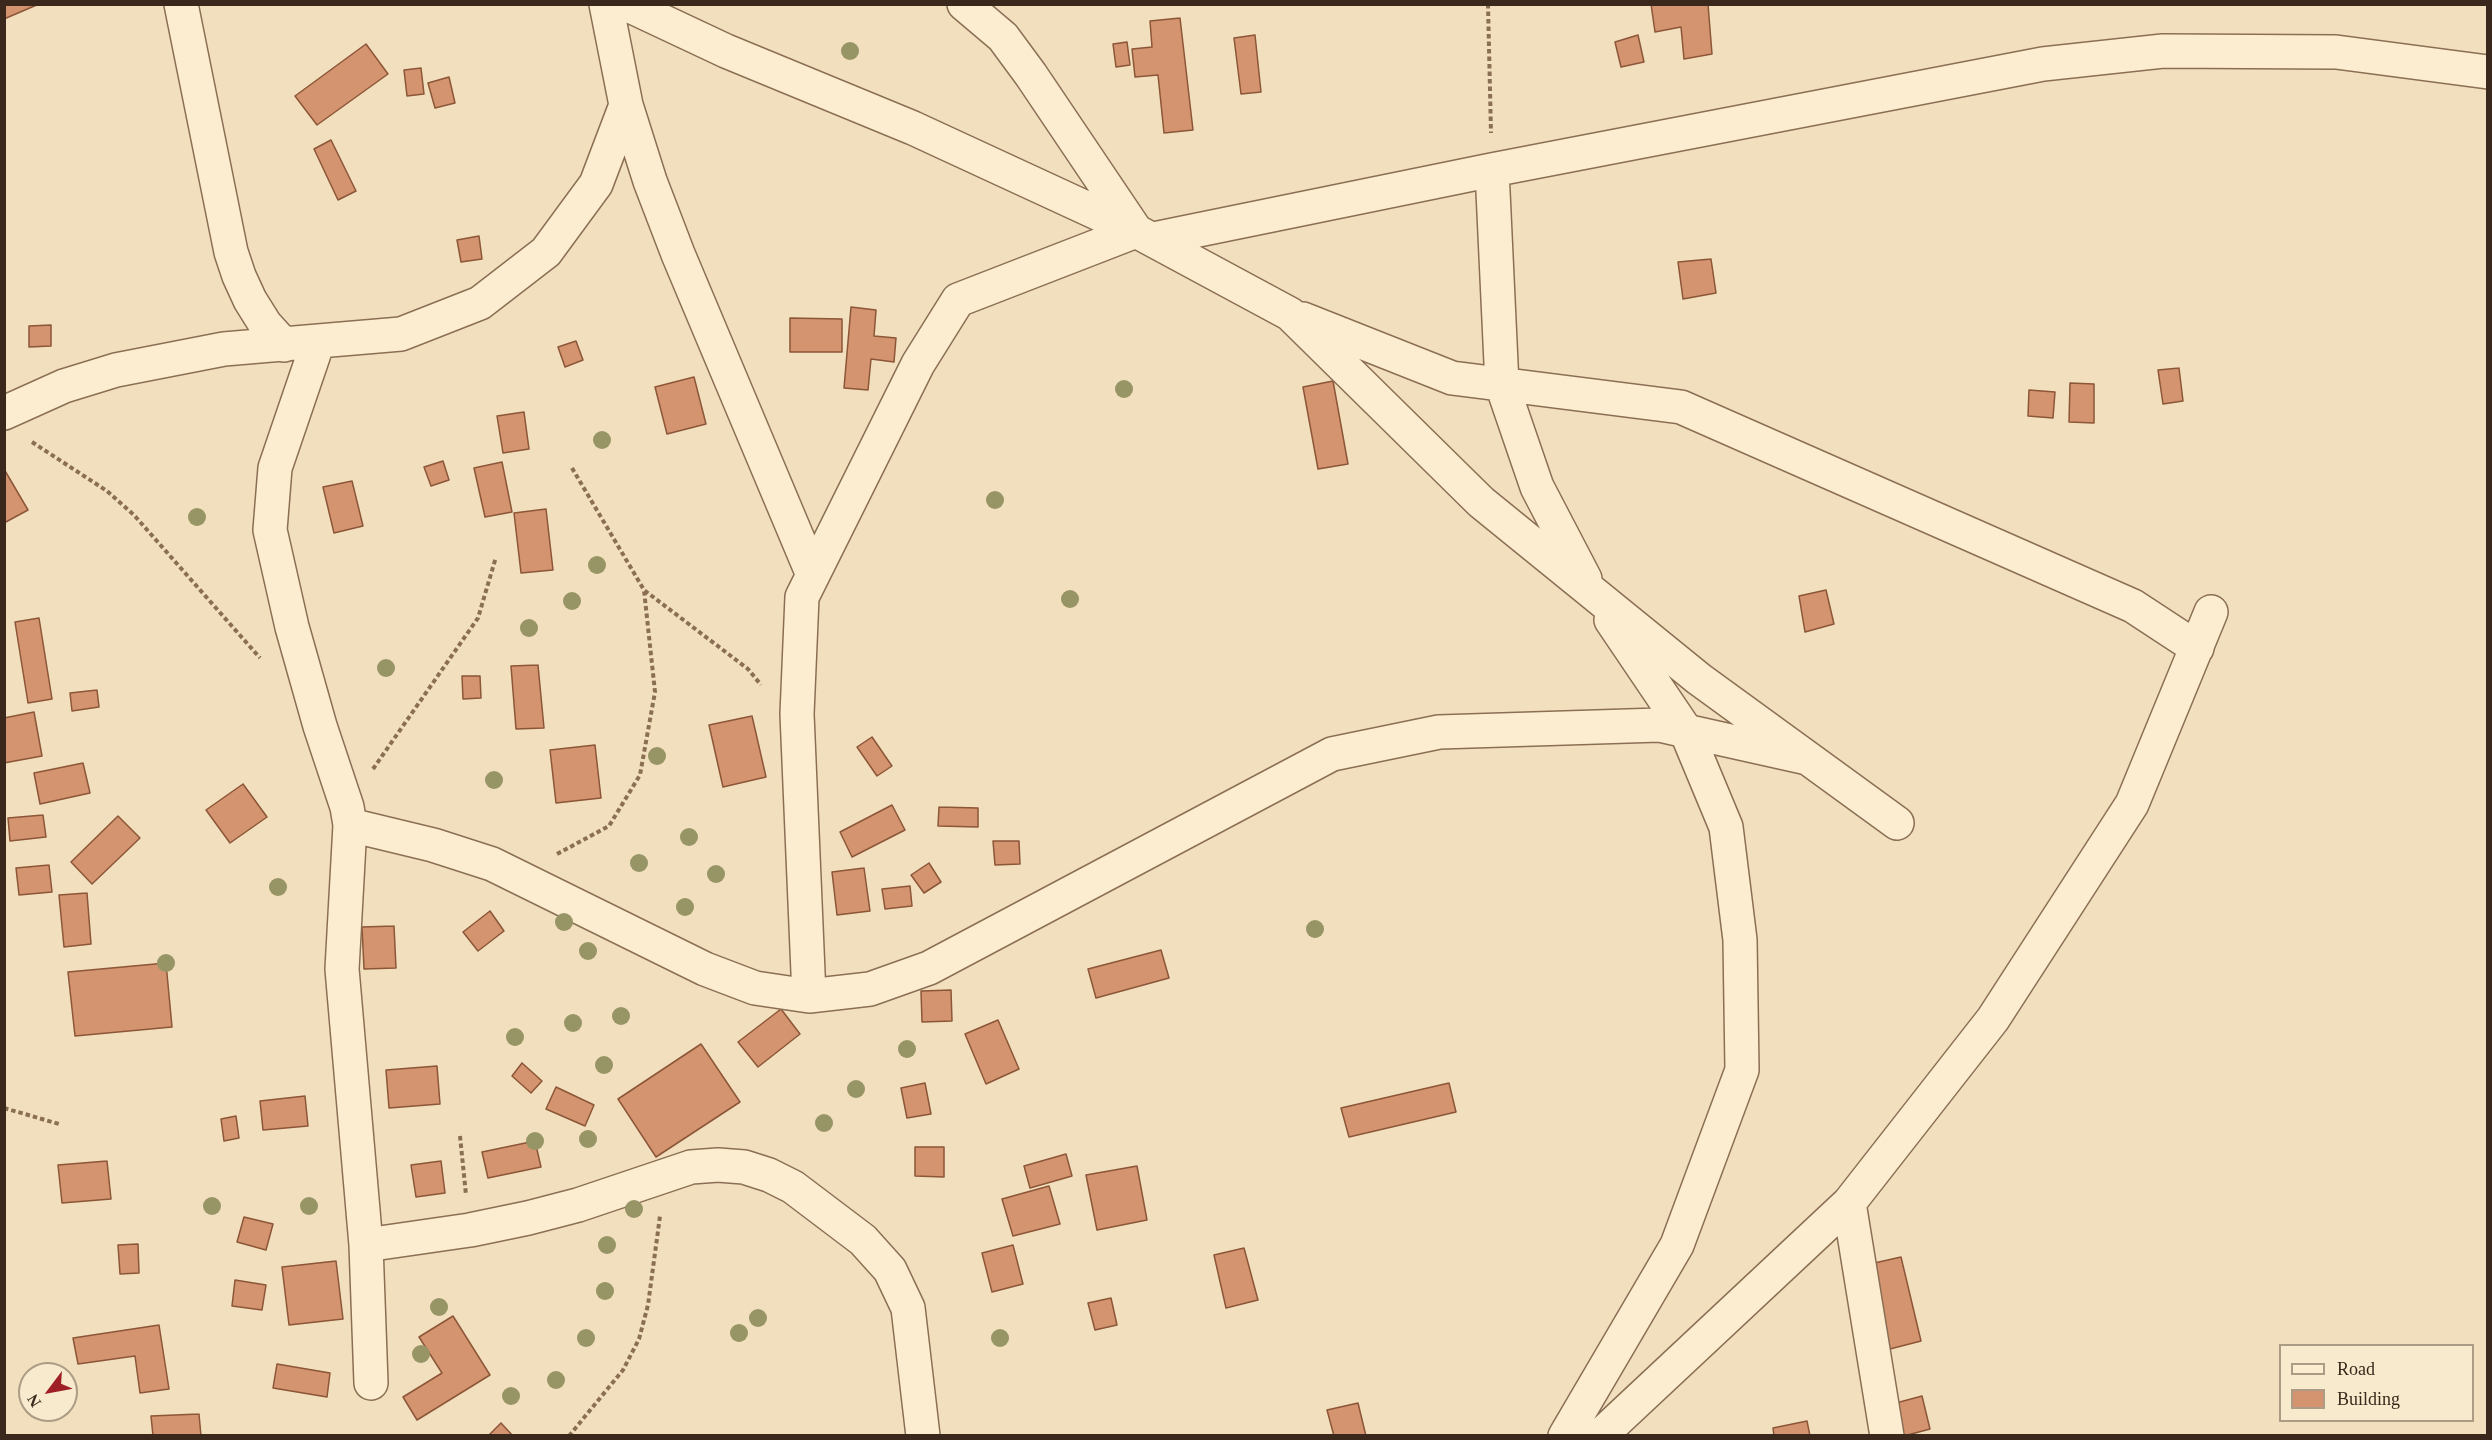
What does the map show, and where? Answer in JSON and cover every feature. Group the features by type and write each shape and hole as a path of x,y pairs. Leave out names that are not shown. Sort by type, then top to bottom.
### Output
{"street":[{"path":"181,4 231,252 238,276 265,324 284,345"},
{"path":"606,4 626,105 650,181 678,254 813,575"},
{"path":"626,4 726,51 913,128 1145,235 1290,314 1452,378 1681,407 2133,606 2197,648"},
{"path":"964,4 1003,37 1145,235"},
{"path":"809,996 797,714 802,597 918,364 958,300 1145,235 2043,64 2163,51 2336,52 2487,72"},
{"path":"14,425 64,386 116,370 170,357 224,349 402,334 480,303 546,252 596,184 626,105"},
{"path":"1492,170 1502,385 1537,487 1591,591 1686,731 1726,827 1740,940 1742,1070 1677,1245 1565,1436"},
{"path":"1290,314 1481,502 1699,679 1897,823"},
{"path":"318,342 275,468 270,530 305,671 349,816 342,969 366,1245 370,1383"},
{"path":"1600,1436 1849,1203 1993,1019 2132,804 2211,612"},
{"path":"349,816 492,864 705,969 755,988 809,996 870,989 929,968 1332,754 1439,732 1659,725 1807,758"},
{"path":"366,1245 470,1230 528,1218 578,1205 691,1167 717,1165 744,1167 769,1175 793,1187 863,1240 890,1270 908,1308 923,1436"},
{"path":"1849,1203 1887,1436"}],"path":[{"path":"1488,4 1492,170"},
{"path":"14,425 107,491 134,515 266,665"},
{"path":"572,468 644,590 748,669 762,686"},
{"path":"349,816 478,618 496,558"},
{"path":"555,855 609,826 640,775 654,692 644,590"},
{"path":"4,1108 59,1124"},
{"path":"460,1136 470,1230"},
{"path":"569,1436 623,1370 639,1339 648,1305 665,1174"}],"building":[{"path":"4,4 39,4 4,19"},
{"path":"1651,4 1708,4 1712,54 1684,59 1681,27 1655,32"},
{"path":"1180,18 1193,130 1164,133 1158,75 1135,77 1132,49 1152,47 1150,21"},
{"path":"1255,35 1261,92 1241,94 1234,38"},
{"path":"1638,35 1644,62 1621,67 1615,42"},
{"path":"1127,42 1130,65 1116,67 1113,44"},
{"path":"366,44 388,74 317,125 295,96"},
{"path":"421,68 424,94 407,96 404,70"},
{"path":"449,77 455,103 435,108 428,83"},
{"path":"331,140 356,191 338,200 314,149"},
{"path":"479,236 482,259 461,262 457,240"},
{"path":"1711,259 1716,293 1683,299 1678,262"},
{"path":"851,307 876,310 874,336 896,338 894,362 871,359 868,390 844,388"},
{"path":"790,318 842,319 842,352 790,352"},
{"path":"51,325 51,346 29,347 29,326"},
{"path":"576,341 583,360 565,367 558,347"},
{"path":"2179,368 2183,401 2163,404 2158,370"},
{"path":"694,377 706,424 667,434 655,387"},
{"path":"1333,381 1348,464 1318,469 1303,387"},
{"path":"2070,383 2094,384 2094,423 2069,422"},
{"path":"2029,390 2055,392 2053,418 2028,416"},
{"path":"524,412 529,449 503,453 497,416"},
{"path":"443,461 449,480 431,486 424,467"},
{"path":"502,462 512,512 485,517 474,468"},
{"path":"4,469 28,510 4,523"},
{"path":"352,481 363,526 334,533 323,487"},
{"path":"546,509 553,570 521,573 514,513"},
{"path":"1826,590 1834,624 1805,632 1799,596"},
{"path":"39,618 52,699 28,703 15,622"},
{"path":"538,665 544,728 516,729 511,666"},
{"path":"462,676 480,676 481,698 463,699"},
{"path":"97,690 99,707 72,711 70,693"},
{"path":"34,712 42,756 4,763 4,718"},
{"path":"752,716 766,777 723,787 709,725"},
{"path":"872,737 892,766 877,776 857,747"},
{"path":"595,745 601,798 556,803 550,750"},
{"path":"83,763 90,793 40,804 34,773"},
{"path":"243,784 267,817 230,843 206,810"},
{"path":"892,805 905,830 852,857 840,832"},
{"path":"939,807 978,808 978,827 938,826"},
{"path":"43,815 46,837 10,841 8,818"},
{"path":"118,816 140,838 92,884 71,862"},
{"path":"993,841 1019,841 1020,864 995,865"},
{"path":"929,863 941,882 924,893 911,875"},
{"path":"49,865 52,892 19,895 16,868"},
{"path":"864,868 870,911 837,915 832,872"},
{"path":"910,886 912,906 885,909 882,889"},
{"path":"87,893 91,944 64,947 59,895"},
{"path":"490,911 504,931 478,951 463,932"},
{"path":"394,926 396,968 364,969 362,927"},
{"path":"1161,950 1169,978 1096,998 1088,969"},
{"path":"166,963 172,1027 75,1036 68,972"},
{"path":"951,990 952,1021 922,1022 921,991"},
{"path":"781,1009 800,1034 758,1067 738,1042"},
{"path":"998,1020 1019,1069 986,1084 965,1034"},
{"path":"701,1044 740,1102 656,1157 618,1099"},
{"path":"522,1063 542,1081 531,1093 512,1076"},
{"path":"437,1066 440,1104 389,1108 386,1070"},
{"path":"925,1083 931,1114 907,1118 901,1088"},
{"path":"1449,1083 1456,1112 1349,1137 1341,1108"},
{"path":"556,1087 594,1105 585,1126 546,1109"},
{"path":"305,1096 308,1126 263,1130 260,1101"},
{"path":"236,1116 239,1138 224,1141 221,1119"},
{"path":"535,1141 541,1167 488,1178 482,1152"},
{"path":"915,1147 944,1147 944,1177 915,1176"},
{"path":"1066,1154 1072,1176 1030,1188 1024,1166"},
{"path":"107,1161 111,1199 62,1203 58,1165"},
{"path":"441,1161 445,1193 416,1197 411,1165"},
{"path":"1137,1166 1147,1220 1097,1230 1086,1175"},
{"path":"1049,1186 1060,1224 1013,1236 1002,1199"},
{"path":"244,1217 273,1224 266,1250 237,1242"},
{"path":"138,1244 139,1273 120,1274 118,1245"},
{"path":"1013,1245 1023,1284 992,1292 982,1253"},
{"path":"1244,1248 1258,1300 1226,1308 1214,1255"},
{"path":"1901,1257 1921,1341 1890,1349 1870,1264"},
{"path":"336,1261 343,1319 289,1325 282,1267"},
{"path":"235,1280 266,1285 262,1310 232,1306"},
{"path":"1111,1298 1117,1325 1095,1330 1088,1303"},
{"path":"453,1316 490,1375 417,1420 403,1397 442,1373 419,1337"},
{"path":"159,1325 169,1389 140,1393 135,1356 78,1364 73,1338"},
{"path":"277,1364 330,1373 327,1397 273,1388"},
{"path":"1922,1396 1930,1429 1904,1436 1896,1403"},
{"path":"1358,1403 1366,1436 1334,1436 1327,1410"},
{"path":"199,1414 201,1436 153,1436 151,1416"},
{"path":"1807,1421 1810,1436 1774,1436 1773,1428"},
{"path":"501,1423 513,1436 488,1436"}]}
